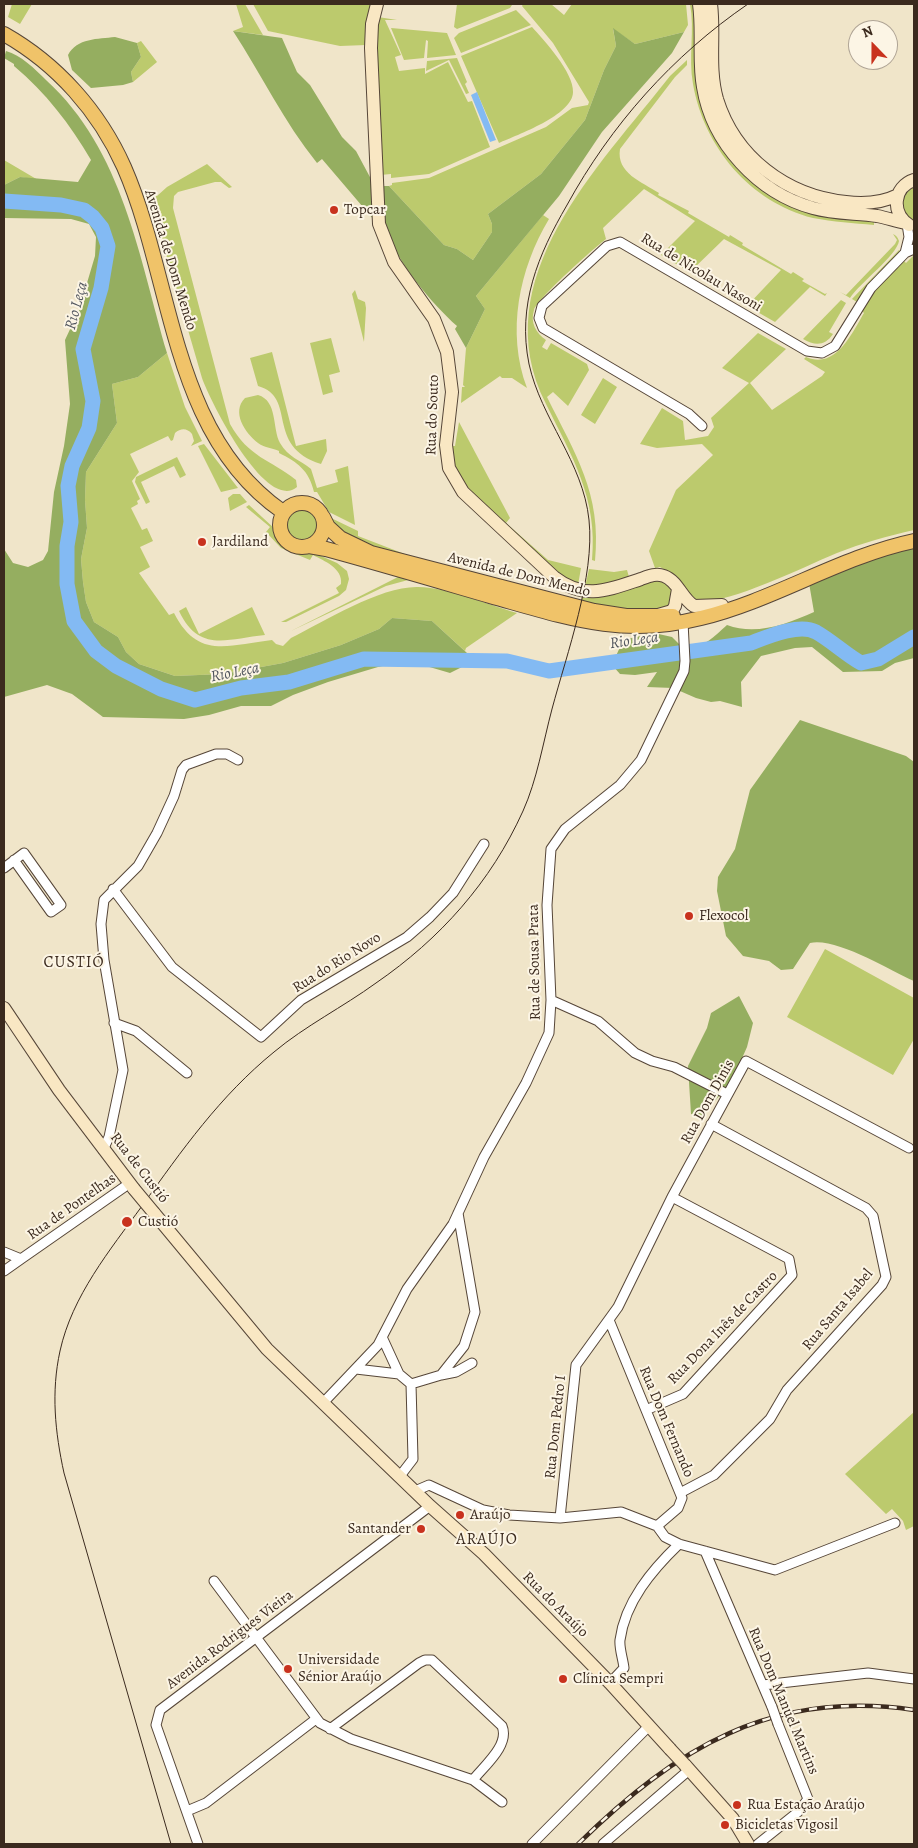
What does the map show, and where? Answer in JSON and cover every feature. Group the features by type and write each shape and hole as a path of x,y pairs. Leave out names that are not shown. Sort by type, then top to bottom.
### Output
{"main road":[{"name":"Rua do Souto","path":"377,4 372,24 371,48 379,224 394,262 434,319 447,352 452,392 446,451 452,476 468,497 567,586 581,591 596,592 655,575 669,579 694,606 722,605"},
{"path":"700,4 700,65 707,103 723,140 743,166 775,191 810,207 836,213 876,216 909,225"},
{"path":"711,4 712,61 716,94 732,131 754,160 785,184 818,198 858,203 881,202 898,195"},
{"name":"Avenida de Dom Mendo","path":"4,34 38,56 63,78 92,112 107,134 130,183 187,375 200,409 234,464 255,487 283,512"},
{"path":"909,225 898,212 898,195 904,186 914,180"},
{"path":"303,502 315,507 323,518 322,535 309,546 295,546 284,538 279,525 283,512 292,504 303,502"},
{"name":"Avenida de Dom Mendo","path":"323,518 328,527 340,538 371,552 594,611 626,616 685,614 722,605 864,547 914,534"},
{"name":"Avenida de Dom Mendo","path":"309,546 326,549 590,623 634,627 683,622 723,612 864,554 914,541"},
{"path":"652,616 672,611 675,606 678,589"},
{"name":"Rua de Custió","path":"4,1008 59,1090 132,1186 267,1349 323,1403"},
{"name":"Rua do Araújo","path":"323,1403 430,1506 484,1554 610,1683 733,1819 748,1844"}],"street":[{"path":"905,254 909,237 909,225"},
{"name":"Rua de Nicolau Nasoni","path":"702,426 689,414 544,328 539,318 542,306 607,246 620,242 806,351 822,353 837,343 871,288 905,254 914,248"},
{"name":"Rua de Sousa Prata","path":"323,1403 378,1345 407,1289 453,1224 484,1158 526,1083 549,1033 551,1000 547,905 551,849 565,829 620,785 641,760 681,678 685,662 683,622"},
{"path":"103,1150 109,1137 122,1070 101,924 104,900 138,866 158,833 174,796 182,770 186,765 216,754 227,754 238,760"},
{"name":"Rua do Rio Novo","path":"113,889 172,967 261,1037 301,1000 407,936 430,917 453,893 484,844"},
{"path":"4,868 14,860 24,853 61,905 51,912 14,860"},
{"path":"551,1000 598,1021 635,1053 652,1061 674,1066 727,1094"},
{"path":"114,1023 136,1031 186,1073"},
{"name":"Rua Dom Dinis","path":"609,1320 618,1308 672,1197 746,1062 909,1148"},
{"name":"Rua Santa Isabel","path":"680,1493 714,1475 770,1419 787,1390 882,1285 886,1277 873,1216 866,1208 711,1124"},
{"name":"Rua de Pontelhas","path":"4,1252 21,1259 132,1186"},
{"name":"Rua Dona Inês de Castro","path":"646,1410 683,1394 792,1275 789,1259 672,1197"},
{"path":"441,1375 464,1346 475,1312 458,1213"},
{"path":"4,1271 21,1259"},
{"name":"Rua Dom Fernando","path":"609,1320 680,1493 682,1504 657,1526"},
{"name":"Rua Dom Pedro I","path":"560,1518 576,1364 609,1320"},
{"path":"382,1338 399,1374 411,1384 413,1460 400,1476"},
{"path":"411,1384 456,1372 472,1363"},
{"path":"356,1369 399,1374"},
{"path":"415,1491 429,1485 483,1510 536,1518 560,1518 622,1512 657,1526 666,1537 679,1544 775,1570 895,1523"},
{"name":"Avenida Rodrigues Vieira","path":"198,1844 156,1725 156,1717 160,1710 430,1506"},
{"path":"610,1683 624,1668 620,1641 629,1609 656,1566 679,1544"},
{"name":"Rua Dom Manuel Martins","path":"705,1551 772,1708 808,1799 798,1812 758,1844"},
{"path":"214,1581 316,1719 330,1730 473,1780 502,1802"},
{"path":"330,1730 419,1663 425,1660 432,1660 438,1663 502,1726 504,1731 502,1743 473,1780"},
{"path":"762,1685 868,1673 914,1679"},
{"path":"187,1811 206,1803 316,1719"},
{"path":"532,1844 649,1726"},
{"path":"603,1844 687,1768"}],"green space":[{"path":"12,4 32,4 20,24 8,17"},
{"path":"236,4 245,4 263,35 233,31 243,27"},
{"path":"253,4 373,4 366,45 340,46 268,31"},
{"path":"457,4 512,5 510,8 457,29 454,27"},
{"path":"523,4 551,4 564,15 572,4 686,4 688,25 684,32 635,44 613,29 616,46 604,70 585,120 541,174 488,214 492,224 492,232 473,260 457,249 444,245 389,186 392,183 429,178 546,127 572,108 588,105 589,102 553,43 522,6"},
{"path":"690,4 694,4 695,60 757,185 874,220 874,225 813,218 790,210 769,199 750,185 734,169 719,150 699,107 692,74"},
{"path":"516,10 531,25 461,53 454,38 459,33"},
{"path":"378,17 397,20 385,20 401,55 395,57 399,71 425,68 425,74 448,62 468,102 472,101 490,147 429,174 391,178 391,174 380,175 375,46"},
{"path":"532,27 551,48 569,76 573,92 571,100 564,109 543,123 499,143 461,56"},
{"path":"391,28 447,33 456,55 427,58 428,41 426,40 424,58 404,60"},
{"path":"613,28 635,44 684,32 672,53 602,132 559,196 476,296 485,309 466,348 455,329 457,326 426,294 398,255 386,229 380,186 389,186 444,245 457,249 473,260 492,232 492,224 488,214 541,174 585,120 604,70 616,46"},
{"path":"233,31 282,38 297,72 310,85 342,137 356,151 371,179 374,220 322,159 317,163 305,147 283,115"},
{"path":"115,37 137,43 141,57 131,72 133,82 123,85 91,88 72,70 68,55 72,49 82,42"},
{"path":"141,41 157,62 133,82 131,72 141,57 137,43"},
{"path":"6,51 22,59 32,67 72,108 93,139 111,172 137,243 167,353 138,377 112,384 117,423 86,472 87,528 81,559 86,602 94,622 118,637 126,652 139,664 175,676 223,674 283,663 341,645 379,629 392,618 432,621 467,653 466,665 450,673 409,661 378,667 328,682 293,695 271,706 241,706 209,715 184,719 103,717 72,694 47,685 4,697 4,549 13,563 28,567 43,560 48,551 54,492 64,446 70,404 65,340 79,310 95,256 96,237 89,224 71,219 4,218 4,185 20,177 78,182 91,160 75,134 47,98 14,64 4,58"},
{"path":"457,58 467,82 465,84 469,93 466,94 449,60 426,71 427,61"},
{"path":"687,60 687,65 675,77 620,149 620,157 626,171 638,181 659,193 658,195 689,211 688,213 729,237 730,235 743,243 742,245 791,274 793,272 804,279 802,281 825,294 827,293 825,296 810,287 775,322 747,306 781,270 724,239 690,272 661,255 695,221 644,189 603,228 606,239 537,304 534,310 533,323 539,334 546,340 542,347 547,350 551,343 587,364 589,370 568,406 553,392 547,397 576,456 590,494 596,537 595,561 592,560 593,538 587,497 574,460 546,404 530,358 529,313 539,269 558,227 583,187 612,148 670,76"},
{"path":"4,160 38,180 20,177 4,185"},
{"path":"207,164 232,187 229,188 221,182 215,182 178,192 174,196 173,208 230,424 237,435 252,451 296,480 297,487 284,491 270,484 255,470 227,429 207,390 149,196 157,196 167,187"},
{"path":"914,187 914,221 909,218 903,204 906,194"},
{"path":"543,215 549,219 530,259 519,301 517,345 527,388 512,378 502,378 500,376 461,403 462,387 465,387 463,385 466,348 485,309 476,296"},
{"path":"893,234 899,241 892,254 850,298 840,292 846,295 895,244 897,240"},
{"path":"899,250 901,252 875,276 857,302 852,299"},
{"path":"914,255 914,530 846,549 747,591 711,601 696,602 674,575 660,567 655,568 649,551 676,490 713,455 702,444 657,448 640,444 662,408 683,421 685,440 708,436 714,427 711,418 749,383 722,368 758,333 786,349 750,383 772,410 822,376 825,372 804,359 806,357 817,360 826,358 842,347 864,313 862,311 873,292 904,261 906,263"},
{"path":"355,290 358,299 365,302 364,342 352,294"},
{"path":"841,300 846,303 829,332 833,334 830,338 819,344 803,339"},
{"path":"331,338 340,372 329,375 333,392 323,395 310,343"},
{"path":"272,352 296,446 326,439 327,451 321,464 304,456 293,446 287,434 277,400 270,392 258,386 250,358"},
{"path":"167,353 185,407 202,441 191,446 194,441 192,434 186,430 179,430 171,441 168,436 130,454 139,472 132,481 140,499 137,501 138,504 131,508 142,530 147,528 153,541 140,547 150,567 139,573 169,615 174,613 183,628 193,638 204,644 216,646 272,640 276,644 283,646 291,638 336,614 371,598 403,588 418,587 443,590 517,613 466,648 465,651 432,621 392,618 379,629 341,645 283,663 223,674 175,676 139,664 126,652 118,637 94,622 86,602 81,559 87,528 86,472 117,423 112,384 138,377"},
{"path":"603,378 617,387 595,424 581,415"},
{"path":"258,395 269,403 272,409 278,437 283,448 311,469 317,488 338,482 335,470 348,466 355,525 329,512 317,492 314,492 309,478 297,463 279,453 279,451 261,445 244,428 239,410 241,404 245,398"},
{"path":"459,422 510,518 506,523 548,560 581,568 578,585 563,578 467,490 458,477 450,446 455,446"},
{"path":"204,444 238,488 221,492 198,446"},
{"path":"177,457 186,475 180,478 174,466 141,482 150,502 146,504 135,482 136,477"},
{"path":"233,494 240,494 247,502 230,511 228,498"},
{"path":"249,505 275,529 285,546 296,551 310,551 337,563 347,571 349,579 346,590 339,596 286,622 281,622 339,593 336,588 341,584 341,578 336,569 313,555 310,560 281,548 266,532 270,527 246,507"},
{"path":"302,508 308,509 313,513 317,518 317,530 313,535 308,539 302,540 296,539 291,535 287,530 286,524 287,518 291,513 296,509"},
{"path":"331,518 358,531 358,536 415,558 368,546 348,535"},
{"path":"914,548 914,658 895,663 882,671 843,672 812,647 795,648 761,656 741,682 742,707 720,701 711,702 696,698 673,688 647,687 657,672 635,675 620,674 612,665 620,647 627,639 654,633 672,637 680,645 688,646 706,642 727,625 738,628 760,629 793,621 814,612 809,583 860,562"},
{"path":"589,569 614,572 627,570 629,577 585,587"},
{"path":"400,576 408,580 386,586 291,631"},
{"path":"654,580 664,583 671,590 673,597 667,608 635,611 581,602 582,598 605,596"},
{"path":"186,607 199,634 252,607 265,635 226,640 205,638 195,633 179,611"},
{"path":"800,720 906,756 914,762 914,981 848,949 821,942 810,943 793,969 781,970 769,961 743,956 726,936 717,891 718,877 735,849 750,790"},
{"path":"825,949 914,998 914,1039 893,1075 787,1017"},
{"path":"739,996 753,1023 747,1047 732,1081 702,1116 691,1114 688,1066 707,1028 711,1013"},
{"path":"914,1412 914,1526 906,1530 903,1521 892,1509 886,1514 845,1474"}],"water":[{"path":"477,92 496,140 490,142 471,95"}],"waterway":[{"name":"Rio Leça","path":"4,201 61,205 84,210 102,228 108,246 101,288 83,349 93,401 89,428 72,466 68,486 71,522 67,546 67,584 74,621 96,651 116,666 161,689 195,700 241,688 289,682 364,659 507,661 549,671 751,643 783,632 801,629 816,632 861,663 878,659 914,637"}],"tram line":[{"path":"171,1844 64,1473 56,1427 55,1397 57,1366 66,1331 73,1311 105,1257 187,1144 219,1105 254,1069 274,1052 311,1025 376,983 421,948 462,907 496,862 510,837 528,799 536,774 584,590 590,542 589,520 579,479 543,403 529,364 526,321 533,281 547,243 567,205 603,147 669,69 720,24 748,4"}],"railway":[{"path":"578,1844 615,1810 652,1780 690,1754 730,1733 771,1718 815,1709 863,1706 914,1710"}],"place":[{"name":"Topcar","path":"334,210"},
{"name":"Jardiland","path":"202,542"},
{"name":"Flexocol","path":"689,916"},
{"name":"Custió","path":"127,1222"},
{"name":"Araújo","path":"460,1515"},
{"name":"Santander","path":"421,1529"},
{"name":"Universidade Sénior Araújo","path":"288,1669"},
{"name":"Clínica Sempri","path":"563,1679"},
{"name":"Rua Estação Araújo","path":"737,1805"},
{"name":"Bicicletas Vigosil","path":"725,1825"}],"district":[{"name":"CUSTIÓ","path":"74,963"},
{"name":"ARAÚJO","path":"487,1540"}]}
